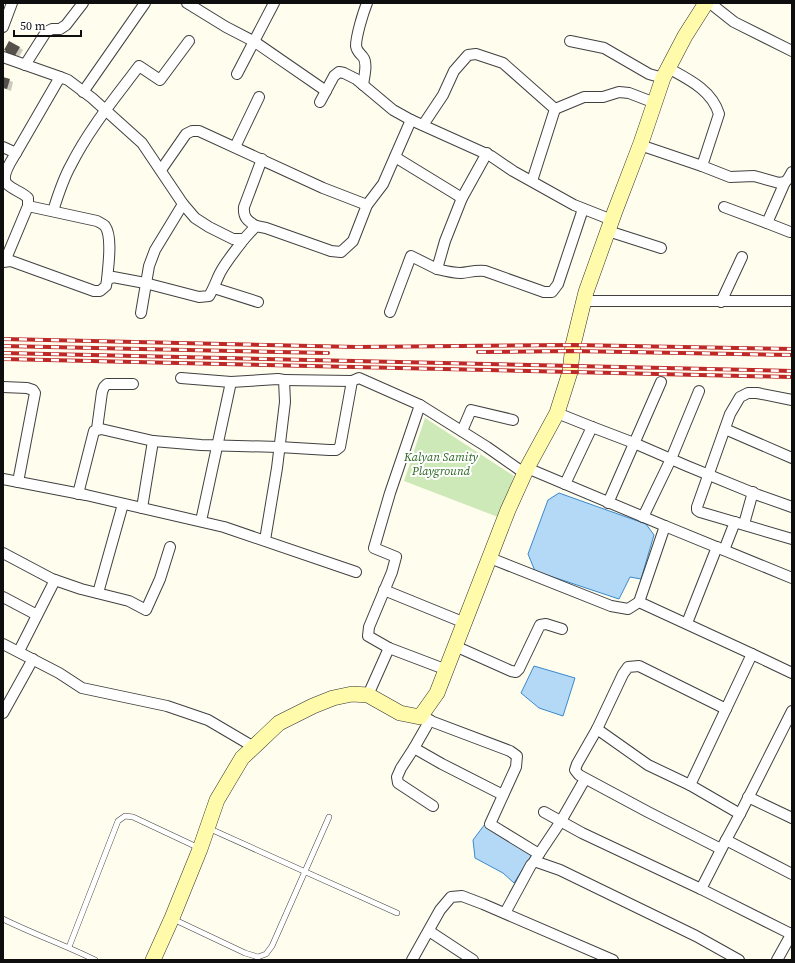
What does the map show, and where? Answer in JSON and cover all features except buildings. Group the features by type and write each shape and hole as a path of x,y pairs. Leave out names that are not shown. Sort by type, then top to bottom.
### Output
{"street":[{"path":"3,28 12,3"},
{"path":"25,65 46,32 66,25 83,3"},
{"path":"83,92 146,3"},
{"path":"187,3 226,27 255,42 326,91"},
{"path":"238,74 274,3"},
{"path":"363,85 365,63 364,57 358,52 356,46 361,19 367,3"},
{"path":"433,806 398,783 397,777 414,748 447,670 508,510 526,471 557,413 570,372 573,345 584,301 665,73 685,36 706,3"},
{"path":"710,3 734,22 792,51"},
{"path":"53,211 70,166 79,149 105,110 140,66 160,80 190,41"},
{"path":"570,41 604,48 649,74 665,73 699,86 706,92 717,107 719,114 702,166"},
{"path":"423,125 443,95 454,70 468,55 476,54 504,63 555,109"},
{"path":"3,57 68,80 142,143 183,204 195,218 233,239 244,239"},
{"path":"320,102 334,76 339,72 344,72 363,85 393,110 411,120 487,153 610,226 661,248"},
{"path":"28,206 97,221 104,226 107,232 109,248 106,286 100,291 94,291 11,261 4,261 28,206 28,198 23,193 7,184 4,180 4,175 60,77"},
{"path":"532,181 555,109 584,96 602,97 619,92 629,93 655,103"},
{"path":"235,148 259,97"},
{"path":"262,159 244,207 243,214 246,220 256,226 266,228 332,251 341,252 353,241 367,205 383,184 411,120"},
{"path":"161,170 186,134 192,131 199,131 323,188 367,205"},
{"path":"640,145 730,177 754,176 779,183 785,182"},
{"path":"3,147 16,153"},
{"path":"437,269 462,198 487,153"},
{"path":"395,157 462,198"},
{"path":"767,223 785,182 788,180 792,172"},
{"path":"142,313 145,283 155,250 183,204"},
{"path":"724,206 767,223 791,230"},
{"path":"390,312 411,256 437,269 450,272 476,270 544,292 552,292 558,284 583,209"},
{"path":"107,280 113,277 145,283 199,297 209,296 229,258 256,226"},
{"path":"721,302 742,257"},
{"path":"214,288 258,302"},
{"path":"584,301 792,301"},
{"path":"181,378 231,382 278,379 352,381 359,378 420,405 526,471 565,484 792,578"},
{"path":"265,540 277,468 285,402 284,380"},
{"path":"97,429 101,428 153,441 218,446 336,450 340,447 352,381"},
{"path":"201,521 231,382"},
{"path":"608,503 661,382"},
{"path":"78,494 94,431 97,429 104,387 107,384 133,384"},
{"path":"3,387 27,388 33,390 35,393 18,482"},
{"path":"643,517 671,459 699,391"},
{"path":"792,400 757,393 748,393 740,397 734,405 724,429 697,507 697,510 700,512 792,539"},
{"path":"420,405 390,493 374,548 396,556 369,627 368,636 389,648 447,670"},
{"path":"462,431 471,410 513,420"},
{"path":"557,413 792,507"},
{"path":"565,484 592,427"},
{"path":"724,429 792,458"},
{"path":"142,508 153,441"},
{"path":"3,479 78,494 224,527 356,572"},
{"path":"687,623 720,549 740,523 753,492"},
{"path":"98,593 123,504"},
{"path":"490,558 611,606 628,609 639,602 665,526"},
{"path":"3,554 55,580 81,589 129,601 146,610 160,579 170,547"},
{"path":"18,651 55,580"},
{"path":"384,590 465,623"},
{"path":"3,597 37,615"},
{"path":"639,602 792,673"},
{"path":"455,646 516,672 519,669 540,625 546,624 562,629"},
{"path":"3,644 33,659 82,688 167,706 208,720 254,746"},
{"path":"368,695 389,648"},
{"path":"690,785 752,654"},
{"path":"3,714 33,659"},
{"path":"726,709 639,666 628,667 622,674 598,729 576,764 575,770 579,775 648,812 792,874"},
{"path":"153,960 200,849 217,800 242,758 279,723 300,711 333,698 352,694 368,695 400,713 425,719 510,751 517,756 516,767 490,824 537,858 696,936 739,960"},
{"path":"701,889 792,711"},
{"path":"598,729 648,765 690,785 740,814"},
{"path":"414,748 503,795"},
{"path":"505,913 531,865 561,821 585,778"},
{"path":"748,797 792,818"},
{"path":"544,812 582,833 792,933 777,960"},
{"path":"412,960 440,910 451,897 462,896 613,960"},
{"path":"428,931 473,960"}],"lane":[{"path":"69,947 118,821 125,816 133,817 200,849"},
{"path":"172,918 245,954 258,956 266,954 272,946 329,817"},
{"path":"207,827 305,870 397,913"},
{"path":"3,919 69,947 95,960"}],"green space":[{"name":"Kalyan Samity Playground","path":"425,418 514,476 498,517 404,481"}],"water":[{"path":"559,493 646,524 654,535 641,579 630,577 619,599 535,571 528,554 548,500"},
{"path":"534,666 575,678 563,716 539,708 521,693"},
{"path":"485,824 533,853 514,883 503,873 475,858 473,840"}],"railway":[{"path":"3,339 357,347 573,345 792,349"},
{"path":"3,346 328,353"},
{"path":"478,352 572,351 792,355"},
{"path":"3,353 792,371"},
{"path":"3,359 790,377"}]}
